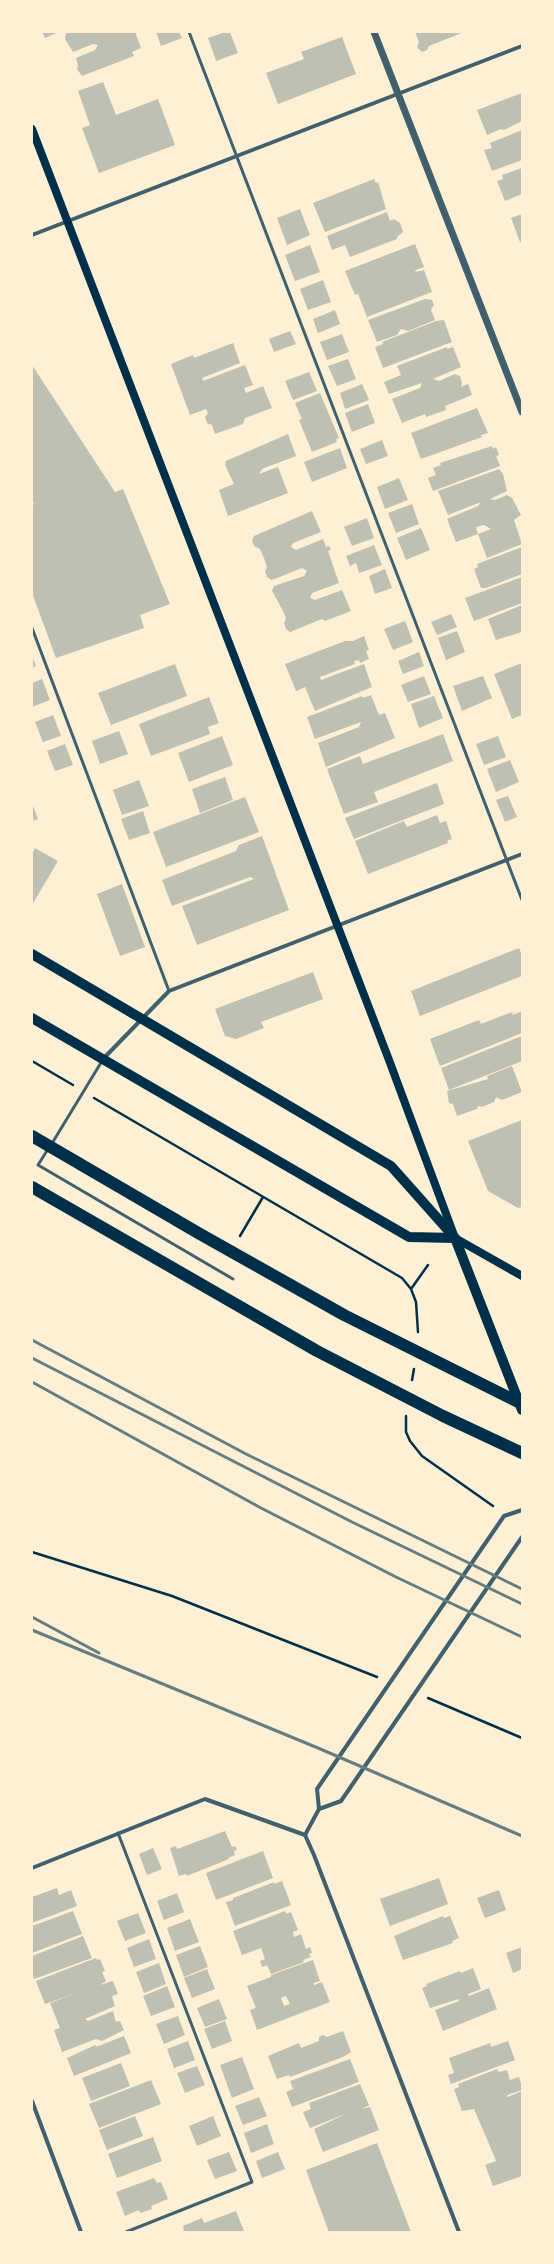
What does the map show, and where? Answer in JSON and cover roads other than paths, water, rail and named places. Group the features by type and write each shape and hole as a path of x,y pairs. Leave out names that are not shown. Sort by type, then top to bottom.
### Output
{"highway":[{"path":"32,1136 207,1238 344,1315 522,1404"},
{"path":"32,1187 317,1351 443,1416 522,1453"}],"main road":[{"path":"32,129 338,925 455,1238 522,1410"},
{"path":"32,954 143,1018 391,1166 455,1238 522,1276"},
{"path":"32,1018 409,1237 455,1238"}],"street":[{"path":"374,32 522,412"},
{"path":"32,235 522,46"},
{"path":"103,1059 169,991 522,854"},
{"path":"305,1835 319,1809 317,1789 504,1516 522,1510"},
{"path":"319,1809 341,1801 522,1537"},
{"path":"32,1868 205,1798 305,1835 317,1862 459,2232"},
{"path":"32,2102 81,2232"}],"lane":[{"path":"189,32 522,900"},
{"path":"32,628 169,991"},
{"path":"103,1059 38,1165 233,1279"},
{"path":"118,1833 252,2182 126,2232"}],"railway":[{"path":"32,1340 246,1454 522,1589"},
{"path":"32,1358 352,1522 522,1604"},
{"path":"32,1382 261,1508 396,1577 522,1637"},
{"path":"32,1617 99,1653"},
{"path":"32,1630 318,1748 522,1836"}]}
